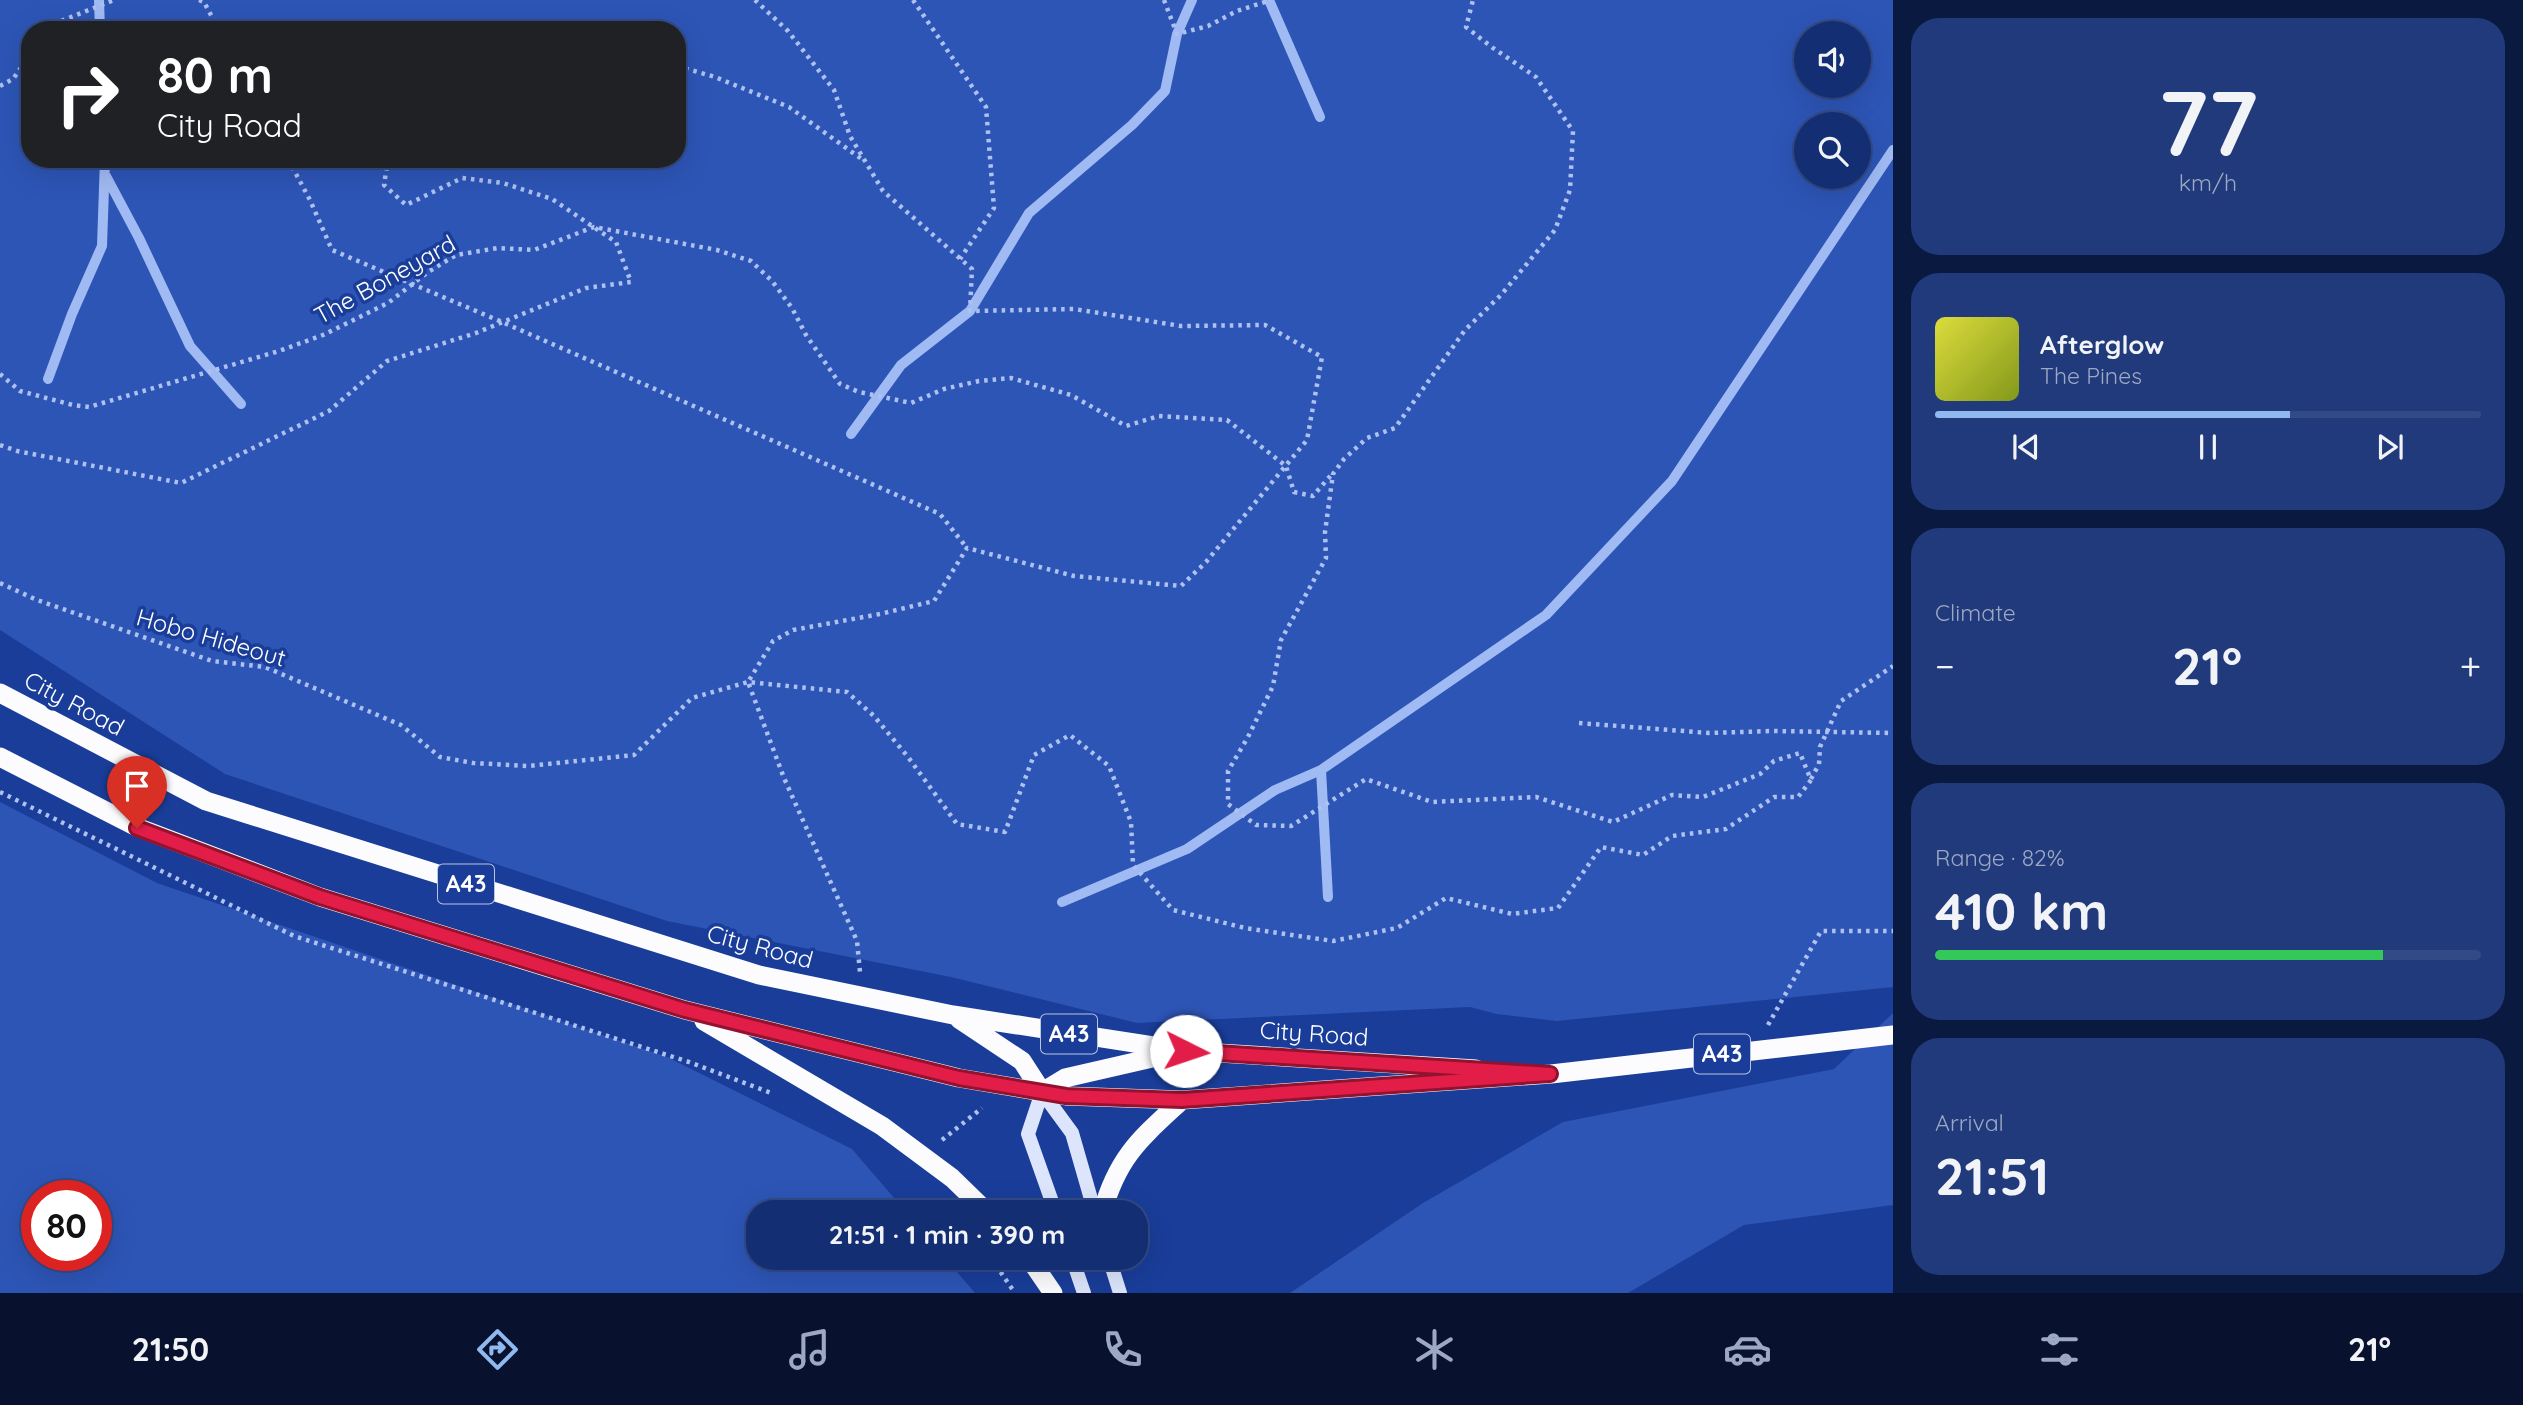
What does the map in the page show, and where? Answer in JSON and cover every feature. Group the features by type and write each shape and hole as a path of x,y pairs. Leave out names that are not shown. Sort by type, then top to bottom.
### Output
{"highway":[{"name":"City Road","path":"0,693 206,801 759,975 953,1015 1186,1051 1550,1074"},
{"name":"City Road","path":"0,757 137,828 320,897 685,1010 959,1078 1066,1096 1182,1100 1550,1074 1893,1035"},
{"path":"685,1010 882,1126 952,1178 975,1200"},
{"path":"953,1015 1022,1061 1042,1091 1065,1078 1186,1051"},
{"path":"1107,1200 1121,1162 1142,1136 1182,1100"},
{"path":"1037,1270 1053,1293"}],"main road":[{"path":"1042,1091 1028,1134 1051,1200"},
{"path":"1042,1091 1072,1133 1091,1200"},
{"path":"1076,1270 1084,1293"},
{"path":"1113,1270 1120,1293"}],"path":[{"path":"61,21 114,0"},
{"path":"199,0 204,2 214,21"},
{"path":"293,168 332,250 940,514 967,548 1074,576 1181,586 1206,562 1307,440 1322,357 1265,325 1181,326 1074,309 970,311 972,269 883,191 850,136 834,90 788,31 755,0"},
{"path":"913,0 986,107 994,208 960,259"},
{"path":"1164,0 1177,34 1208,26 1237,11 1271,0"},
{"path":"594,227 717,250 751,261 772,281 792,308 806,335 839,384 859,392 911,403 944,389 1012,377 1072,395 1126,426 1159,415 1227,420 1286,466 1294,492 1313,496 1344,459 1367,438 1395,428 1465,330 1501,295 1556,230 1570,190 1573,131 1536,77 1466,27 1473,0"},
{"path":"0,86 13,79 21,68"},
{"path":"686,69 715,77 789,107 866,163"},
{"path":"0,444 17,451 181,483 329,411 387,361 502,322 586,288 631,282 616,242 552,199 503,183 462,178 406,205 384,185 387,168"},
{"name":"The Boneyard","path":"0,374 20,391 89,407 244,359 279,351 323,335 388,303 456,255 498,248 534,250 594,227"},
{"path":"1333,474 1325,532 1326,558 1281,639 1273,686 1228,771 1228,804 1256,825 1291,826 1366,779 1432,802 1536,797 1613,822 1672,795 1703,796 1760,774 1774,761 1800,753 1811,780"},
{"path":"861,996 857,941 784,778 748,682 773,641 793,630 934,601 967,548"},
{"name":"Hobo Hideout","path":"0,583 37,600 212,661 265,667 401,725 440,757 473,763 528,766 634,755 692,698 748,682 847,692 883,726 957,824 1005,832 1034,755 1070,735 1109,766 1131,822 1133,865 1173,910 1245,928 1333,941 1397,928 1446,898 1512,914 1559,908 1601,847 1643,855 1672,836 1726,829 1774,797 1798,797 1811,780"},
{"path":"1811,780 1819,764 1820,747 1841,701 1893,666"},
{"path":"1579,723 1709,733 1893,733"},
{"path":"0,792 294,936 689,1062 775,1095"},
{"path":"1753,1051 1821,931 1893,931"},
{"path":"921,1156 1010,1086"},
{"path":"999,1270 1015,1293"}],"shaded area":[{"path":"0,0 1893,0 1893,987 1557,1021 1497,1014 1470,1007 1137,1023 951,977 667,921 225,774 0,630"},
{"path":"0,802 157,883 667,1057 852,1149 896,1200 746,1200 746,1270 955,1270 975,1293 0,1293"},
{"path":"1893,1013 1893,1205 1744,1225 1628,1293 1290,1293 1423,1203 1563,1122 1834,1069"}],"waterway":[{"path":"99,0 100,21"},
{"path":"851,434 901,365 970,311 1029,213 1132,125 1165,91 1177,34 1192,0"},
{"path":"1269,0 1320,117"},
{"path":"1328,897 1321,770 1546,615 1672,481 1893,150"},
{"path":"48,379 72,314 102,246 105,168"},
{"path":"106,176 139,238 190,346 241,404"},
{"path":"1062,902 1187,849 1275,790 1321,770"}],"route":[{"path":"137,828 320,897 685,1010 959,1078 1066,1096 1182,1100 1550,1074 1186,1051"}]}
